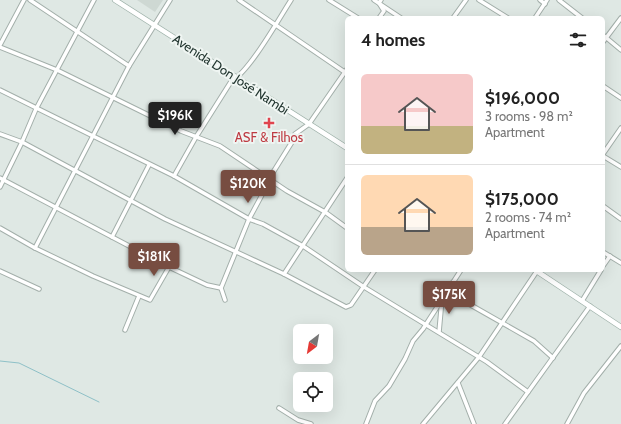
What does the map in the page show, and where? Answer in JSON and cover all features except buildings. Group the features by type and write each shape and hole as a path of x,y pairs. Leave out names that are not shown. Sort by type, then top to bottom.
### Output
{"street":[{"path":"24,0 0,46 57,70 196,137 220,146 270,180 325,212 345,227"},
{"path":"30,0 129,66"},
{"path":"0,187 2,179 22,142 36,108 94,0"},
{"name":"Avenida Don José Nambi","path":"116,0 345,147"},
{"path":"35,248 114,98 129,66 170,0"},
{"path":"239,0 345,71"},
{"path":"174,176 196,137 232,80 238,78 291,0"},
{"path":"329,0 355,16"},
{"path":"374,0 380,1 399,16"},
{"path":"454,16 465,1 458,0"},
{"path":"479,0 505,16"},
{"path":"536,16 546,2 540,0"},
{"path":"559,0 579,16"},
{"path":"380,1 384,11 380,16"},
{"path":"621,18 605,37 621,49"},
{"path":"224,300 221,288 249,219 272,174 292,142 295,134 309,124 345,73"},
{"path":"605,87 621,98"},
{"path":"0,90 149,165 174,176 249,219 303,246 364,287 487,362 528,392"},
{"path":"605,152 621,128"},
{"path":"0,134 22,142 131,202 284,274 346,307 351,305 374,272"},
{"path":"605,156 621,167"},
{"path":"112,237 149,165"},
{"path":"2,179 169,267 207,285 221,288"},
{"path":"284,274 345,181"},
{"path":"605,207 621,219"},
{"path":"0,228 35,248 150,300 169,267"},
{"path":"605,253 621,263"},
{"path":"605,263 610,256"},
{"path":"0,271 40,289"},
{"path":"366,424 370,417 373,405 389,386 405,359 413,341 426,324 460,272"},
{"path":"423,424 479,357 535,272"},
{"path":"538,272 621,327"},
{"path":"582,301 600,272"},
{"path":"454,282 456,291 469,304 501,324 534,341 553,358"},
{"path":"448,290 456,291"},
{"path":"125,330 139,296"},
{"path":"439,332 442,298"},
{"path":"505,424 590,306"},
{"path":"567,424 584,393 621,346"},
{"path":"458,383 474,424"},
{"path":"279,408 298,420 311,424"}],"shaded area":[{"path":"137,0 163,0 155,12"}],"waterway":[{"path":"0,361 19,363 99,402"}],"place":[{"name":"ASF & Filhos","path":"269,123"}]}
